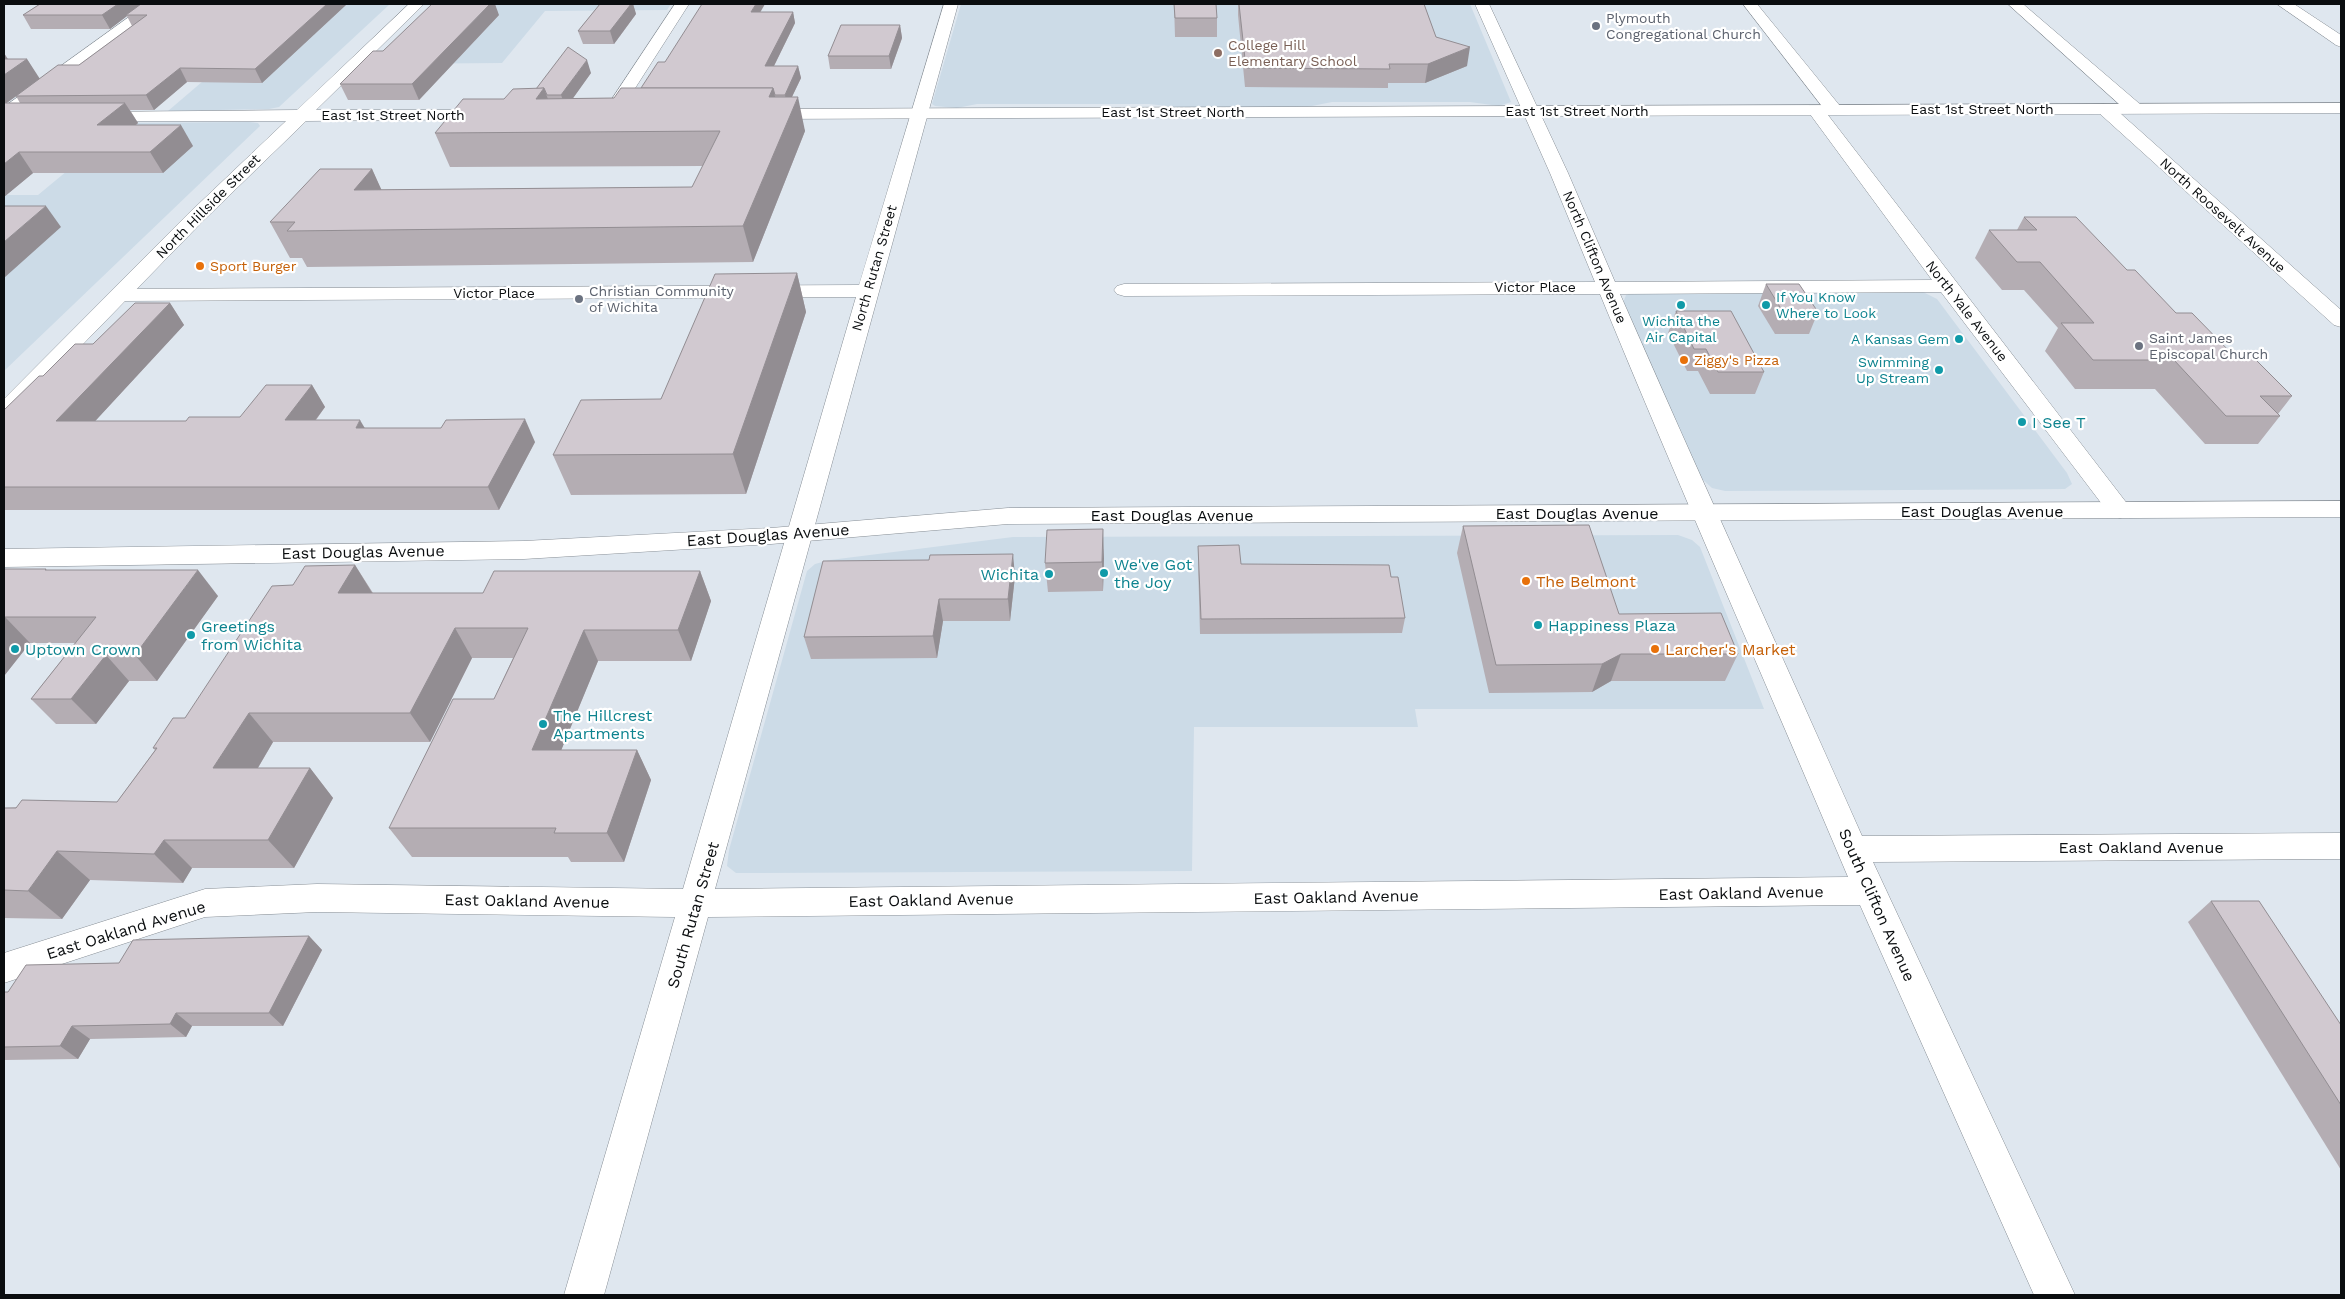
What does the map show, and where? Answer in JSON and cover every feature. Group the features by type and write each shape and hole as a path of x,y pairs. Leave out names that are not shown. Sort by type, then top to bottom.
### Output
{"street":[{"path":"4,116 156,4"},
{"name":"North Hillside Street","path":"4,412 300,116 417,4"},
{"path":"610,114 682,4"},
{"name":"North Rutan Street","path":"800,533 867,291 951,4"},
{"name":"North Clifton Avenue","path":"1482,4 1531,111 1703,512"},
{"name":"North Yale Avenue","path":"1750,4 1946,286 2120,510"},
{"path":"2015,4 2135,109"},
{"path":"2284,4 2341,42"},
{"name":"East 1st Street North","path":"749,114 2341,108"},
{"name":"North Roosevelt Avenue","path":"2105,109 2341,321"},
{"path":"592,114 630,114"},
{"name":"East 1st Street North","path":"78,116 506,115"},
{"path":"4,116 30,117"},
{"name":"Victor Place","path":"1124,290 1946,286"},
{"name":"Victor Place","path":"120,295 867,291"},
{"name":"East Douglas Avenue","path":"4,558 524,550 800,533 1008,516 2341,509"},
{"name":"South Clifton Avenue","path":"1703,512 1761,640 1851,849 2055,1295"},
{"name":"South Rutan Street","path":"584,1295 697,903 800,533"},
{"name":"East Oakland Avenue","path":"1851,849 2341,846"},
{"name":"East Oakland Avenue","path":"4,968 205,903 317,898 697,903 1870,891"}],"shaded area":[{"path":"293,4 390,4 279,107 269,109 168,111"},
{"path":"438,4 671,4 667,10 545,11 502,63 377,64"},
{"name":"College Hill Elementary School","path":"961,4 1470,4 1511,102 1499,106 1470,102 1332,102 1307,107 1176,107 1149,104 977,104 957,108 935,106 932,104"},
{"path":"125,123 258,123 260,126 4,371 4,195 38,195"},
{"path":"1919,290 1937,299 2067,473 2072,484 2065,489 1725,491 1712,488 1701,478 1623,303 1626,295 1634,292"},
{"path":"1678,535 1692,540 1700,547 1764,709 1415,709 1418,727 1194,727 1192,871 736,873 727,866 729,850 807,571 815,564 830,560 1013,537"}],"building":[{"path":"40,4 118,4 102,15 23,15"},
{"path":"141,4 327,4 255,69 180,68 146,95 16,96 58,65 79,65 147,15 126,15"},
{"path":"432,4 490,4 412,84 340,84 373,51 383,51"},
{"path":"600,4 631,4 610,31 578,31"},
{"path":"702,4 756,4 751,12 793,12 765,66 798,66 785,95 775,95 773,88 641,88 658,62 665,62"},
{"path":"1174,4 1216,4 1217,18 1175,18"},
{"path":"1239,4 1424,4 1436,37 1470,47 1428,64 1389,64 1390,69 1246,68"},
{"path":"841,25 900,25 889,56 828,56"},
{"path":"568,47 587,60 561,95 547,95 544,88 536,89"},
{"path":"4,59 27,59 4,75"},
{"path":"544,88 536,99 614,98 621,88 773,88 769,97 798,97 743,226 287,231 295,222 270,222 320,169 372,169 354,190 692,187 720,131 435,133 463,99 504,99 513,89"},
{"path":"4,103 125,103 97,125 181,125 150,152 19,152 4,164"},
{"path":"4,206 46,206 4,242"},
{"path":"2024,217 2076,217 2127,270 2135,270 2176,313 2192,313 2235,357 2253,357 2292,396 2260,396 2280,416 2226,416 2174,360 2093,360 2061,323 2094,323 2040,262 2017,262 1989,230 2037,230"},
{"path":"797,273 733,454 553,455 581,400 661,399 715,274"},
{"path":"1766,284 1799,284 1818,312 1783,312"},
{"path":"135,303 170,303 56,421 186,421 189,417 240,417 266,385 312,385 285,420 360,420 356,428 441,428 446,420 525,419 488,487 4,487 4,410 39,376 43,376 75,344 93,344"},
{"path":"1676,311 1731,311 1764,372 1718,372 1706,349 1694,349"},
{"name":"Happiness Plaza","path":"1589,525 1619,614 1721,613 1738,654 1621,654 1602,664 1496,665 1463,526"},
{"path":"1103,529 1102,562 1045,563 1047,530"},
{"path":"1239,545 1241,564 1389,565 1391,577 1398,577 1405,618 1201,619 1198,546"},
{"path":"1013,554 1008,599 939,599 933,636 804,637 823,561 929,560 930,555"},
{"path":"355,565 338,593 483,593 494,571 700,571 678,630 584,630 532,750 637,750 607,833 554,833 556,828 389,828 453,699 494,699 528,628 455,628 410,713 249,713 213,768 310,768 268,840 164,840 154,854 57,851 28,891 4,890 4,808 16,808 22,800 117,802 157,748 153,748 173,718 185,718 272,586 293,585 305,566"},
{"path":"4,569 198,570 135,655 106,655 71,699 31,699 96,617 5,617 4,619"},
{"path":"2211,901 2259,901 2341,1025 2341,1105"},
{"path":"309,936 269,1013 176,1013 170,1024 72,1026 60,1046 4,1047 4,992 8,992 26,965 119,963 133,940"}],"place":[{"name":"Plymouth Congregational Church","path":"1596,26"},
{"name":"College Hill Elementary School","path":"1218,53"},
{"name":"Sport Burger","path":"200,266"},
{"name":"Christian Community of Wichita","path":"579,299"},
{"name":"Wichita the Air Capital","path":"1681,305"},
{"name":"If You Know Where to Look","path":"1766,305"},
{"name":"A Kansas Gem","path":"1959,339"},
{"name":"Saint James Episcopal Church","path":"2139,346"},
{"name":"Ziggy's Pizza","path":"1684,360"},
{"name":"Swimming Up Stream","path":"1939,370"},
{"name":"I See T","path":"2022,422"},
{"name":"We've Got the Joy","path":"1104,573"},
{"name":"Wichita","path":"1049,574"},
{"name":"The Belmont","path":"1526,581"},
{"name":"Happiness Plaza","path":"1538,625"},
{"name":"Greetings from Wichita","path":"191,635"},
{"name":"Uptown Crown","path":"15,649"},
{"name":"Larcher's Market","path":"1655,649"},
{"name":"The Hillcrest Apartments","path":"543,724"}]}
